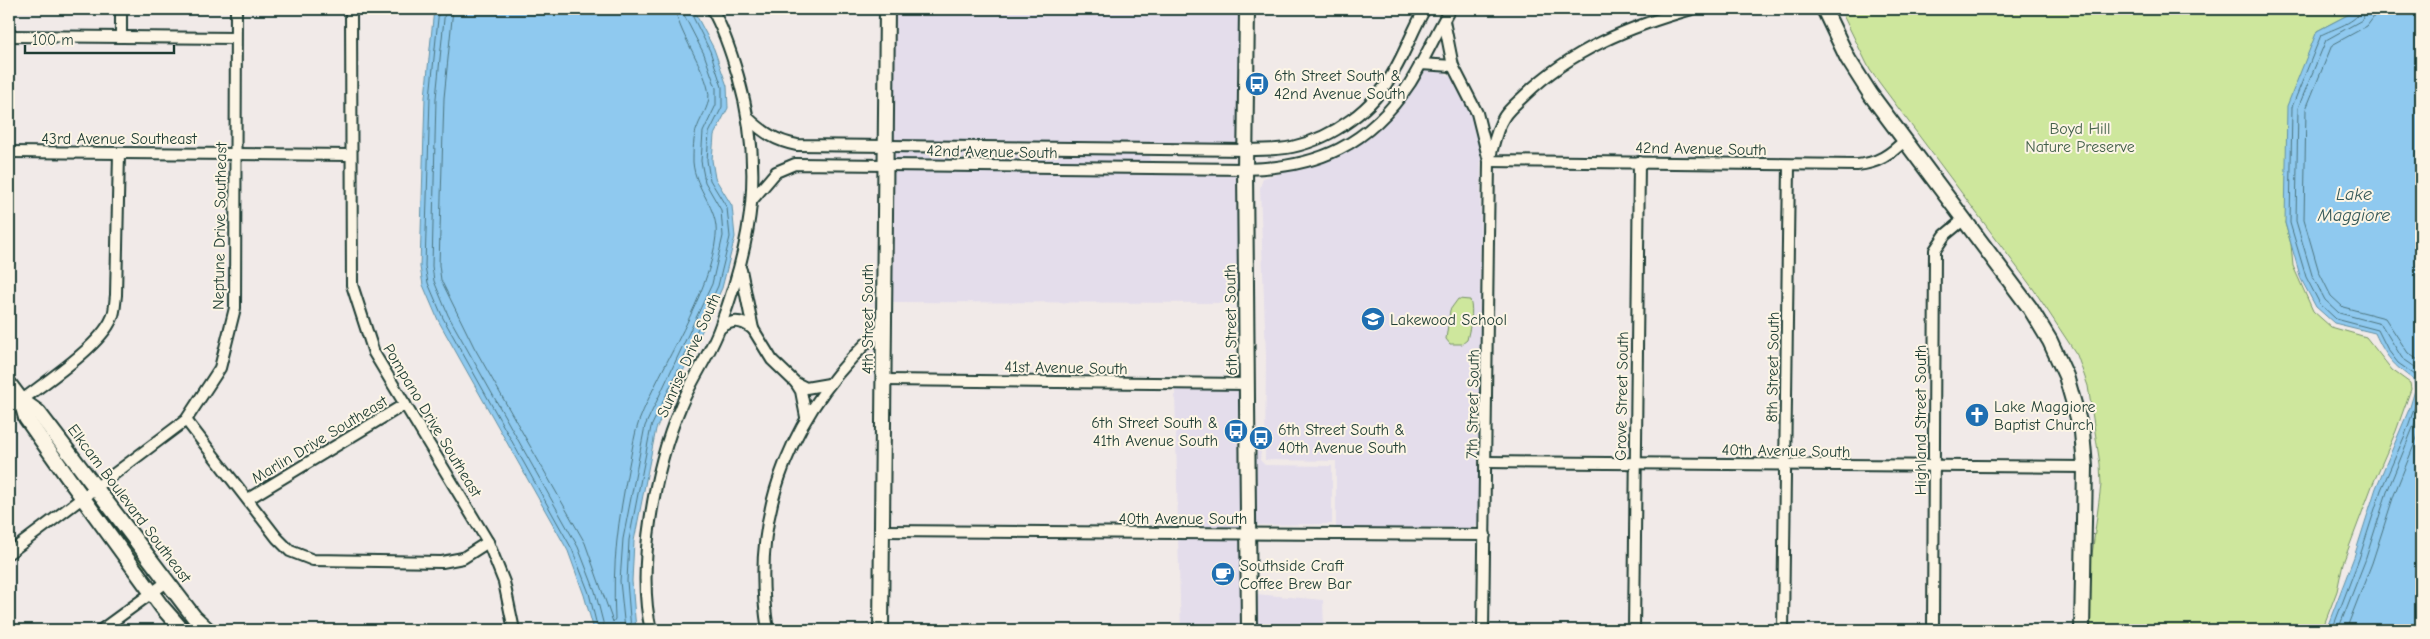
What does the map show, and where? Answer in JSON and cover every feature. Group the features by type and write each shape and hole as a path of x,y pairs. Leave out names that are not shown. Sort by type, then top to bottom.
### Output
{"street":[{"path":"121,9 121,36"},
{"name":"Neptune Drive Southeast","path":"9,553 186,420 220,368 235,308 236,9"},
{"name":"Pompano Drive Southeast","path":"351,9 350,155 352,285 374,353 488,542 504,582 514,630"},
{"name":"4th Street South","path":"881,630 887,9"},
{"name":"6th Street South","path":"1247,9 1245,169 1250,534 1249,630"},
{"name":"42nd Avenue South","path":"748,118 764,133 780,142 816,146 1246,150 1292,147 1316,139 1340,127 1361,112 1389,79 1419,14 1426,9"},
{"name":"42nd Avenue South","path":"753,199 776,172 795,164 1245,169 1301,164 1332,154 1367,131 1392,107 1420,64 1450,9"},
{"path":"1489,161 1503,118 1537,84 1561,65 1579,53 1628,30 1692,9"},
{"path":"1824,9 1848,59 1904,140 2030,308 2050,341 2074,402 2082,432 2086,467 2082,630"},
{"name":"Sunrise Drive South","path":"651,630 647,586 649,543 655,491 664,450 680,408 720,328 740,266 753,199 754,161 748,118 728,42 717,12"},
{"name":"7th Street South","path":"1444,20 1453,66 1477,113 1489,161 1483,630"},
{"path":"9,36 235,38"},
{"path":"1420,64 1453,66"},
{"name":"42nd Avenue South","path":"1489,161 1857,165 1874,163 1891,154 1904,140"},
{"path":"1155,168 1156,149"},
{"name":"43rd Avenue Southeast","path":"9,152 350,155"},
{"path":"9,410 67,366 99,337 113,318 116,295 119,153"},
{"name":"Grove Street South","path":"1634,630 1639,162"},
{"name":"8th Street South","path":"1783,630 1789,165"},
{"name":"Highland Street South","path":"1934,630 1936,467 1935,250 1945,236 1963,220"},
{"path":"740,266 752,329"},
{"path":"720,328 731,321 744,322 752,329 772,360 796,383 801,391 806,417"},
{"path":"768,630 763,602 763,562 767,522 778,478 806,417 829,384 857,350 884,327"},
{"name":"41st Avenue South","path":"884,380 1248,384"},
{"path":"796,383 806,388 829,384"},
{"name":"Elkcam Boulevard Southeast","path":"9,384 21,400 38,412 194,617 208,630"},
{"name":"Elkcam Boulevard Southeast","path":"21,400 26,418 152,593 182,630"},
{"name":"Marlin Drive Southeast","path":"248,499 405,404"},
{"path":"186,420 276,538 290,551 313,560 442,562 463,558 488,542"},
{"name":"40th Avenue South","path":"1486,462 2086,467"},
{"name":"40th Avenue South","path":"882,531 1485,535"},
{"path":"101,630 168,581"}],"shaded area":[{"path":"892,9 1242,9 1241,145 891,140"},
{"name":"Lakewood School","path":"1430,68 1439,68 1456,81 1467,99 1481,152 1478,525 1472,529 1336,529 1336,461 1265,460 1266,356 1260,188 1263,178 1326,161 1348,150 1374,132 1394,113 1420,74"},
{"path":"891,151 1150,155 1150,162 891,160"},
{"path":"891,171 1240,175 1242,303 889,302"},
{"path":"1175,389 1243,390 1245,528 1178,527"},
{"path":"1254,449 1261,450 1260,460 1265,465 1332,466 1332,524 1255,525"},
{"path":"1178,539 1245,539 1244,630 1181,630"},
{"path":"1255,594 1323,600 1324,630 1254,630"}],"green space":[{"name":"Boyd Hill Nature Preserve","path":"1840,9 2359,9 2317,31 2285,223 2291,244 2293,266 2313,311 2331,327 2366,337 2392,370 2410,383 2411,389 2343,563 2337,591 2322,630 2089,630 2088,586 2101,485 2100,464 2088,386 2077,355 2034,290 1870,70"},
{"path":"1458,299 1470,300 1472,315 1467,340 1462,344 1450,344 1446,339 1450,310"},
{"path":"104,508 147,567 138,568 102,514 102,509"}],"water":[{"path":"434,9 693,9 714,49 727,86 728,108 714,135 712,160 715,178 732,206 735,237 722,288 656,429 634,541 632,581 636,630 594,630 568,551 438,320 423,285 420,267 425,97"},
{"name":"Lake Maggiore","path":"2359,9 2421,9 2421,630 2326,630 2354,557 2376,488 2410,407 2415,390 2414,380 2391,360 2375,333 2334,323 2316,307 2301,279 2285,223 2287,106 2317,31"}],"place":[{"name":"6th Street South & 42nd Avenue South","path":"1257,84"},
{"name":"Lakewood School","path":"1373,319"},
{"name":"Lake Maggiore Baptist Church","path":"1977,415"},
{"name":"6th Street South & 41th Avenue South","path":"1236,431"},
{"name":"6th Street South & 40th Avenue South","path":"1261,438"},
{"name":"Southside Craft Coffee Brew Bar","path":"1223,574"}]}
